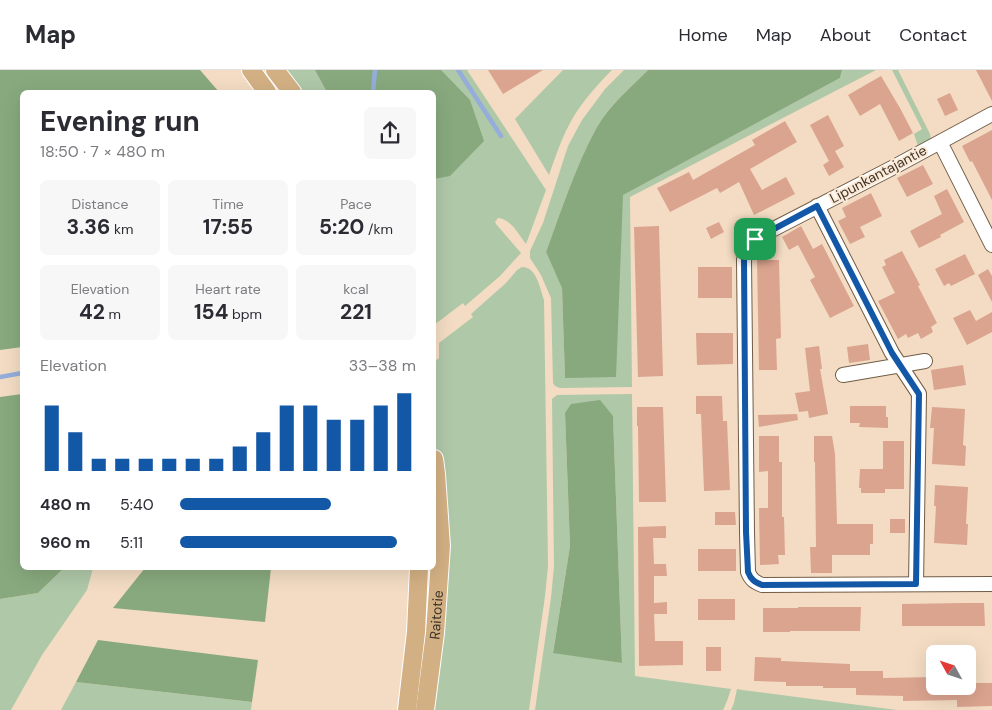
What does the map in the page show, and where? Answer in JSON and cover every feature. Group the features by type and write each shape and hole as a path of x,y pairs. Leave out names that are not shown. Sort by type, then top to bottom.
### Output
{"main road":[{"path":"251,70 266,90"},
{"path":"275,70 290,90"},
{"name":"Raitotie","path":"425,710 435,633 441,546 436,474"},
{"name":"Raitotie","path":"407,710 416,632 420,570"}],"street":[{"name":"Lipunkantajantie","path":"916,584 762,585 750,578 746,532 744,260 746,251 755,239 992,114"},
{"path":"940,142 992,245"},
{"path":"817,206 896,359 919,394 916,584 992,584"},
{"path":"843,375 896,359 925,361"}],"green space":[{"path":"0,70 200,70 217,90 20,90 20,347 0,350"},
{"path":"282,70 467,70 546,190 526,244 507,221 498,218 495,222 521,253 500,276 465,306 463,303 436,323 436,90 297,90"},
{"path":"315,70 441,70 470,100 484,141 450,176 436,179 436,90 326,90"},
{"path":"563,70 612,70 591,92 574,116 563,137 549,175 515,119"},
{"path":"624,70 648,70 614,104 597,127 576,172 546,252 562,287 565,377 615,377 622,195 840,78 842,70 876,70 630,197 632,387 560,388 553,383 551,298 541,275 530,258 530,251 543,223 568,146 582,120 605,89"},
{"path":"648,70 842,70 840,78 623,195 616,377 565,378 562,288 546,252 576,172 597,127 614,104"},
{"path":"892,70 898,70 930,134 931,140 919,146 914,134 922,129"},
{"path":"522,267 531,271 539,285 544,300 548,566 529,710 431,710 438,475 436,456 436,360 439,358 439,343 473,317 471,314 506,283"},
{"path":"20,394 20,570 62,570 38,593 0,599 0,397"},
{"path":"632,394 635,676 731,689 723,710 535,710 554,566 552,399 557,395","holes":["565,413 613,416 622,663 553,652 570,546"]},
{"path":"600,400 613,416 622,663 553,653 570,546 565,413 571,404"},
{"path":"62,570 92,570 87,590 42,655 11,710 0,710 0,599 38,593"},
{"path":"143,570 271,570 265,622 113,608"},
{"path":"98,640 258,660 252,702 76,682"},
{"path":"76,682 252,702 251,710 61,710"},
{"path":"737,689 897,710 731,710"}],"building":[{"path":"488,70 543,70 503,94"},
{"path":"976,70 992,70 992,101"},
{"path":"881,76 913,133 899,141 880,104 860,116 848,95"},
{"path":"950,93 958,110 945,116 937,99"},
{"path":"828,115 844,146 835,151 844,167 829,176 823,165 829,161 810,125"},
{"path":"785,121 797,142 750,169 762,190 786,177 795,194 754,215 739,182 720,193 717,188 670,212 657,188 689,172 693,180 755,145 752,140"},
{"path":"992,130 992,200 962,146"},
{"path":"923,165 933,184 907,197 897,178"},
{"path":"947,189 964,222 919,248 910,231 942,214 934,196"},
{"path":"871,193 882,216 860,227 865,237 850,244 838,221 846,217 842,208"},
{"path":"719,222 724,232 711,239 706,228"},
{"path":"659,226 663,376 638,377 634,227"},
{"path":"801,226 813,249 822,244 854,306 830,318 810,280 815,277 798,245 789,250 782,237"},
{"path":"902,251 937,323 931,327 933,332 921,339 918,333 908,338 906,334 898,339 878,301 895,293 882,267 886,265 884,260"},
{"path":"965,254 975,274 951,286 949,283 944,286 935,269"},
{"path":"757,260 779,260 781,338 776,339 777,370 759,370"},
{"path":"698,267 732,267 732,298 698,298"},
{"path":"988,269 992,276 992,302 978,275"},
{"path":"970,310 976,321 992,312 992,332 967,345 953,318"},
{"path":"696,333 733,333 733,364 697,365"},
{"path":"868,344 870,360 849,363 847,347"},
{"path":"819,346 822,369 820,369 828,414 809,418 808,411 799,412 795,393 810,391 805,348"},
{"path":"963,365 966,385 934,390 931,370"},
{"path":"696,396 722,396 723,421 727,421 730,490 704,491 701,414 696,414"},
{"path":"850,406 886,406 888,428 859,427 860,423 850,423"},
{"path":"637,407 663,407 666,502 639,502"},
{"path":"932,407 965,409 963,445 966,446 965,466 932,464 934,428 930,428"},
{"path":"797,414 798,420 759,427 758,415"},
{"path":"759,436 779,436 779,462 782,462 782,517 784,517 785,555 778,555 779,564 760,565 759,508 768,508 768,471 759,472"},
{"path":"814,436 832,436 835,454 837,524 873,524 873,544 870,544 870,555 832,555 832,573 811,573 810,547 816,547"},
{"path":"883,441 904,441 904,489 885,489 885,493 861,493 861,488 859,488 860,469 883,469"},
{"path":"935,485 968,487 967,545 934,543"},
{"path":"715,512 735,512 736,525 715,525"},
{"path":"890,519 905,519 905,533 890,533"},
{"path":"666,526 666,538 653,538 654,564 666,564 667,576 654,576 654,603 667,602 667,614 654,614 655,641 683,641 683,665 639,666 638,527"},
{"path":"698,549 736,549 736,571 698,571"},
{"path":"698,599 735,599 735,620 698,620"},
{"path":"984,603 985,626 902,626 902,604"},
{"path":"861,607 860,631 763,632 763,608"},
{"path":"706,647 721,647 721,671 706,671"},
{"path":"755,657 781,658 781,661 850,664 850,671 883,671 883,678 926,677 926,695 976,695 976,683 992,683 992,706 957,707 957,700 903,701 903,696 856,695 856,688 786,686 786,682 754,681"}],"waterway":[{"path":"373,90 375,70"},
{"path":"458,70 501,136"},
{"path":"0,377 20,373"}],"route":[{"path":"817,206 892,353 919,394 916,584 762,585 750,578 746,532 744,260 746,251 755,239 817,206"}]}
